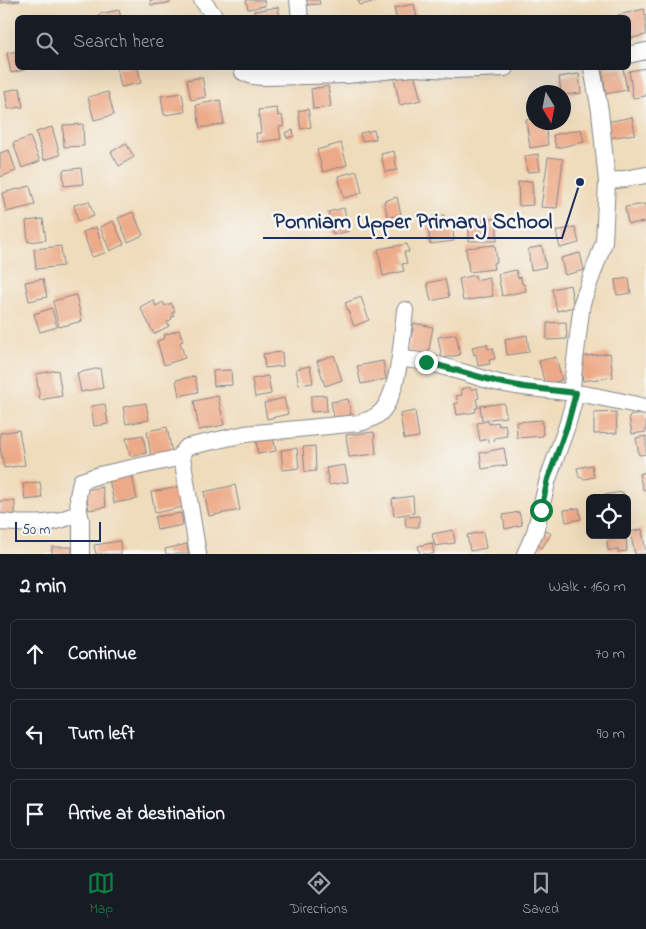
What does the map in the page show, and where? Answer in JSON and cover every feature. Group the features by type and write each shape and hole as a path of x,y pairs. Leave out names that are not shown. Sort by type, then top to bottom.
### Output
{"street":[{"path":"202,0 214,15"},
{"path":"298,0 300,15"},
{"path":"631,54 646,51"},
{"path":"242,70 252,76 307,72 347,75 394,70"},
{"path":"525,554 535,532 548,479 567,426 573,393 582,304 604,242 607,182 600,111 592,70"},
{"path":"607,182 646,175"},
{"path":"198,554 182,457 184,449 206,442 245,434 359,423 371,419 382,412 392,394 400,358 405,310"},
{"path":"400,358 444,366 515,386 573,393 646,406"},
{"path":"81,554 81,520 78,496 81,481 99,475 182,457"},
{"path":"0,522 35,525 71,517 79,512"}],"building":[{"path":"0,0 20,0 20,1 0,3"},
{"path":"150,0 170,0 170,3 151,5"},
{"path":"246,0 264,0 265,6 248,9"},
{"path":"305,0 319,0 320,4 306,5"},
{"path":"358,0 377,0 377,1 360,5"},
{"path":"414,4 416,15 395,15 394,8"},
{"path":"278,7 279,15 255,15 254,11"},
{"path":"644,9 646,35 631,38 631,15 618,15"},
{"path":"119,10 120,15 99,15"},
{"path":"15,52 15,70 22,70 11,73 7,53"},
{"path":"646,68 646,96 633,98 629,71"},
{"path":"117,70 138,70 141,83 121,87"},
{"path":"602,70 623,70 627,90 606,94"},
{"path":"414,73 421,100 400,105 394,78"},
{"path":"579,74 581,93 571,94 571,85 560,85 559,77"},
{"path":"202,77 206,97 191,100 187,80"},
{"path":"328,86 331,107 313,109 311,89"},
{"path":"20,88 23,107 8,109 5,91"},
{"path":"108,92 114,115 94,120 88,97"},
{"path":"182,93 185,112 164,115 161,96"},
{"path":"220,100 224,124 200,128 196,105"},
{"path":"277,108 278,116 282,115 284,126 279,127 281,139 257,142 256,133 261,133 258,110"},
{"path":"308,109 311,127 301,129 298,111"},
{"path":"632,117 635,134 610,138 607,122"},
{"path":"83,124 84,146 64,147 63,125"},
{"path":"52,127 60,155 44,160 36,132"},
{"path":"581,129 584,142 556,148 553,135"},
{"path":"293,130 294,136 287,138 285,133"},
{"path":"374,130 376,139 362,141 360,133"},
{"path":"527,130 546,130 548,145 530,148"},
{"path":"30,137 40,161 22,168 13,143"},
{"path":"126,143 134,157 119,166 111,152"},
{"path":"341,143 347,165 323,172 317,150"},
{"path":"9,150 16,171 0,177 0,153"},
{"path":"394,151 397,170 385,172 381,154"},
{"path":"538,154 540,171 527,172 525,156"},
{"path":"548,157 563,159 557,208 541,207"},
{"path":"81,168 83,184 64,186 63,170"},
{"path":"357,171 362,193 344,198 338,176"},
{"path":"532,181 533,205 519,206 518,182"},
{"path":"30,186 35,205 6,212 2,193"},
{"path":"397,197 401,214 388,218 384,201"},
{"path":"89,201 94,216 78,221 74,205"},
{"path":"646,204 646,222 628,224 625,207"},
{"path":"344,208 349,231 333,235 328,212"},
{"path":"133,212 143,235 128,242 118,218"},
{"path":"444,215 445,222 452,221 454,241 430,244 428,224 434,223 433,216"},
{"path":"43,219 46,240 28,242 26,221"},
{"path":"482,219 497,219 497,241 469,241 469,225 482,225"},
{"path":"113,221 124,244 110,251 100,227"},
{"path":"96,227 105,253 92,257 83,232"},
{"path":"575,227 579,243 560,248 556,231"},
{"path":"407,244 409,252 404,252 407,263 402,264 404,271 383,276 378,249"},
{"path":"495,245 497,262 493,263 494,269 469,272 466,248"},
{"path":"61,246 63,266 36,269 34,249"},
{"path":"542,246 546,267 531,270 528,249"},
{"path":"580,253 584,270 565,275 561,258"},
{"path":"516,270 518,278 521,277 526,291 502,296 498,274"},
{"path":"475,275 476,280 489,277 493,296 463,301 459,279"},
{"path":"629,278 631,293 617,295 615,280"},
{"path":"43,279 47,297 29,301 25,282"},
{"path":"445,279 449,297 431,301 427,283"},
{"path":"570,285 574,307 557,311 552,289"},
{"path":"76,295 82,321 59,327 53,301"},
{"path":"361,297 369,320 354,326 345,303"},
{"path":"153,300 156,306 163,302 165,306 171,303 175,311 172,313 174,316 171,317 172,319 167,322 169,326 154,334 140,307"},
{"path":"52,308 57,327 40,332 34,314"},
{"path":"566,322 567,339 547,340 547,323"},
{"path":"414,323 433,327 428,355 408,351"},
{"path":"179,330 183,341 180,342 185,358 164,365 157,341 165,338 164,335"},
{"path":"456,334 460,355 442,358 438,337"},
{"path":"527,335 529,352 507,355 505,339"},
{"path":"487,344 488,349 493,348 495,359 489,360 490,364 478,366 476,354 474,355 472,347"},
{"path":"282,352 283,366 265,368 263,354"},
{"path":"610,353 613,377 583,381 580,357"},
{"path":"334,355 342,380 325,386 317,361"},
{"path":"556,357 562,380 545,385 539,361"},
{"path":"383,361 386,379 361,384 357,366"},
{"path":"310,366 313,383 299,385 296,369"},
{"path":"100,368 103,388 81,392 77,373"},
{"path":"58,370 62,396 40,400 36,374"},
{"path":"231,370 232,385 214,386 213,371"},
{"path":"195,376 198,392 179,396 176,380"},
{"path":"268,376 271,394 255,397 252,379"},
{"path":"470,387 471,389 477,388 479,398 476,399 478,408 475,408 476,412 457,415 455,403 458,403 456,396 462,395 461,389"},
{"path":"326,395 327,411 311,412 311,396"},
{"path":"218,396 224,425 199,430 194,401"},
{"path":"284,398 288,414 267,419 264,403"},
{"path":"348,399 351,415 334,418 331,402"},
{"path":"146,403 149,420 126,424 123,407"},
{"path":"504,403 506,417 482,420 480,406"},
{"path":"105,404 108,424 94,426 91,406"},
{"path":"415,411 419,437 404,439 400,414"},
{"path":"616,412 617,433 594,434 594,413"},
{"path":"646,413 646,432 632,434 629,416"},
{"path":"542,420 543,436 517,438 516,422"},
{"path":"488,421 489,424 498,422 499,426 505,424 507,436 494,438 495,441 488,442 488,439 480,441 477,423"},
{"path":"167,427 172,453 151,457 147,431"},
{"path":"19,430 25,465 4,468 0,447 0,433"},
{"path":"374,432 376,454 349,457 346,435"},
{"path":"143,435 146,453 130,456 126,438"},
{"path":"646,436 646,454 639,455 636,438"},
{"path":"273,437 276,451 258,454 256,440"},
{"path":"315,446 316,471 305,472 303,447"},
{"path":"297,448 299,468 283,470 281,450"},
{"path":"504,448 507,465 482,469 480,453"},
{"path":"345,465 348,482 329,485 326,468"},
{"path":"592,465 594,477 585,479 579,477 577,468"},
{"path":"646,472 646,489 643,490 639,474"},
{"path":"132,475 137,499 114,503 109,479"},
{"path":"40,482 42,498 25,500 23,484"},
{"path":"235,485 240,510 209,516 204,492"},
{"path":"102,487 106,507 89,510 85,490"},
{"path":"179,487 183,507 155,513 151,492"},
{"path":"413,496 414,513 394,516 392,499"},
{"path":"0,501 15,501 15,518 0,518"},
{"path":"579,508 581,519 566,522 564,510"},
{"path":"519,512 522,525 505,529 503,515"},
{"path":"181,513 183,525 157,530 155,517"},
{"path":"419,516 419,527 406,527 405,517"},
{"path":"543,529 551,534 542,548 535,543"},
{"path":"642,529 646,554 635,554 631,532"},
{"path":"453,530 455,543 435,546 432,534"},
{"path":"483,532 486,548 470,551 467,535"},
{"path":"626,539 627,551 608,550 607,541"},
{"path":"120,541 121,554 96,554 94,545"},
{"path":"432,543 434,554 420,554 418,546"},
{"path":"187,544 189,554 166,554 165,549"},
{"path":"52,547 72,547 72,554 52,554"}],"place":[{"name":"Ponniam Upper Primary School","path":"580,182"}],"route":[{"path":"426,362 498,382 576,393 567,426 548,479 541,510"}]}
